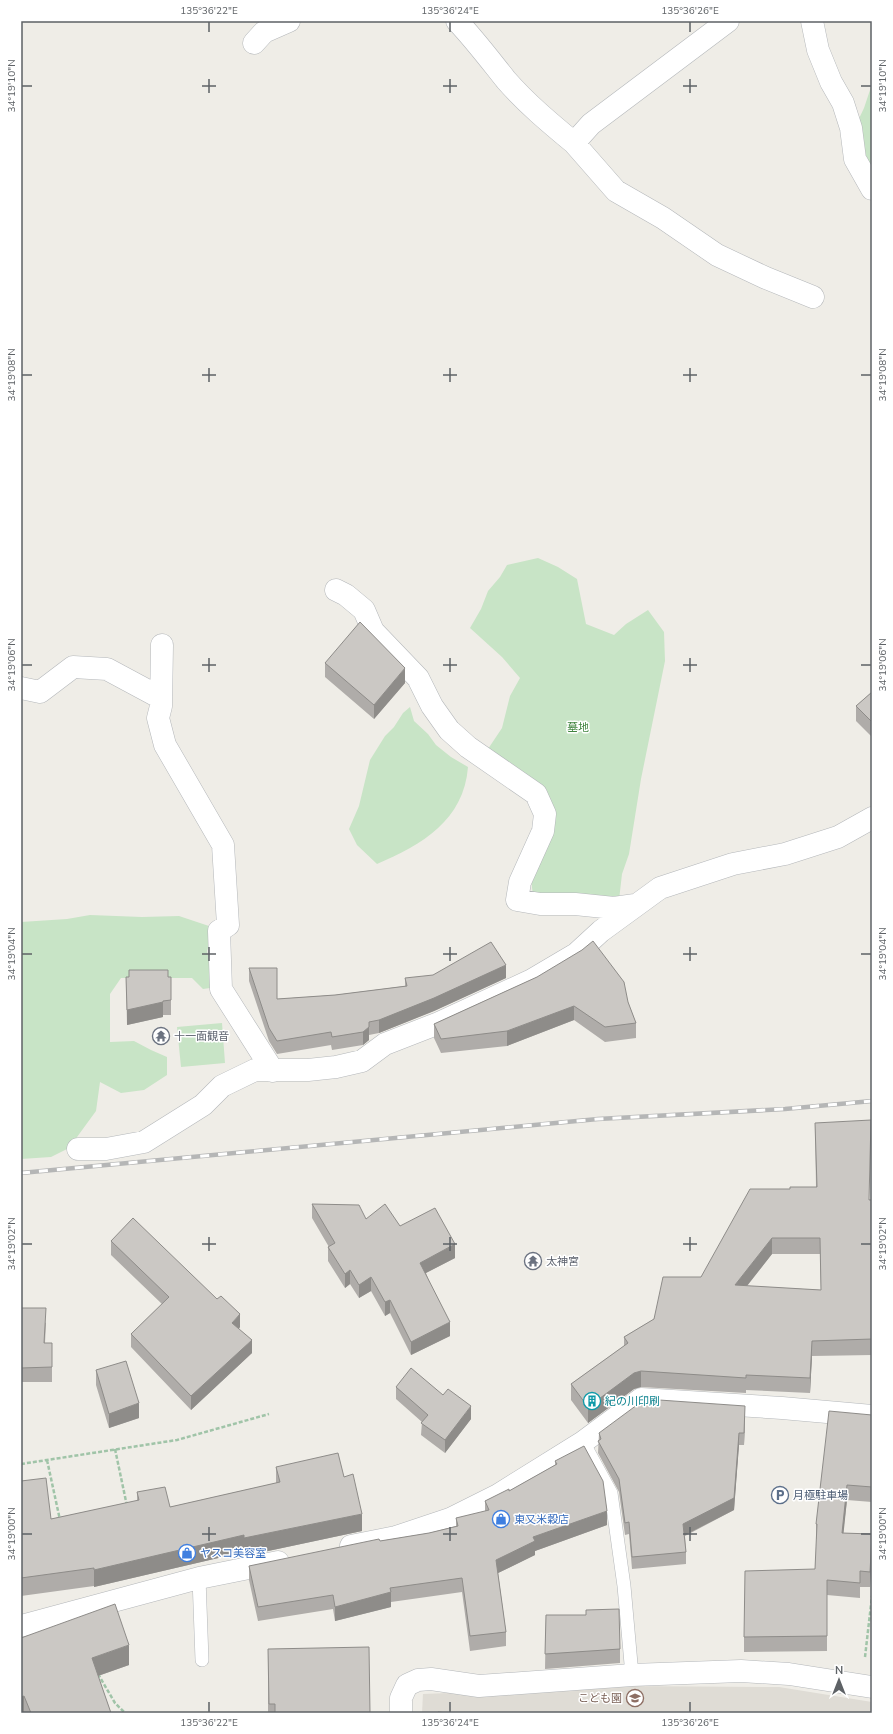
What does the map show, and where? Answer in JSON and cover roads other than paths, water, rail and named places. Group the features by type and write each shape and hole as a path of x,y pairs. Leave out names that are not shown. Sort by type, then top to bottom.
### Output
{"street":[{"path":"254,43 264,32 289,21"},
{"path":"457,21 507,81 533,108 574,143 616,191 663,218 717,255 813,298"},
{"path":"574,143 591,124 728,21"},
{"path":"812,21 818,50 831,82 843,102 851,128 855,159 872,190"},
{"path":"336,590 346,595 364,610 373,631 418,678 432,706 450,730 468,747 536,794 545,814 543,831 520,882 517,900 540,904 575,904 614,908 635,905"},
{"path":"162,645 161,698 158,718 165,745 223,845 228,925 218,931 221,989 273,1070"},
{"path":"21,688 40,692 73,667 107,669 161,698"},
{"path":"78,1149 106,1149 144,1142 203,1105 222,1086 255,1070 308,1070 336,1067 362,1061 386,1044 532,980 576,954 601,931 660,888 733,864 785,854 838,837 872,818"},
{"path":"328,1551 396,1536 450,1519 498,1495 583,1442 641,1399 782,1408 872,1416"},
{"path":"21,1626 200,1578 298,1557"},
{"path":"401,1713 402,1698 407,1685 418,1680 431,1679 479,1686 632,1675 741,1671 789,1674 867,1686"}],"lane":[{"path":"583,1442 611,1493 624,1586 632,1675"},
{"path":"200,1578 202,1660"}],"railway":[{"path":"21,1173 598,1119 785,1109 872,1101"}],"place":[{"name":"十一面観音","path":"161,1036"},
{"name":"太神宮","path":"533,1261"},
{"name":"紀の川印刷","path":"592,1401"},
{"name":"月極駐車場","path":"780,1495"},
{"name":"東又米穀店","path":"501,1519"},
{"name":"ヤスコ美容室","path":"187,1553"},
{"name":"こども園","path":"635,1698"}],"park label":[{"name":"墓地","path":"578,727"}]}
